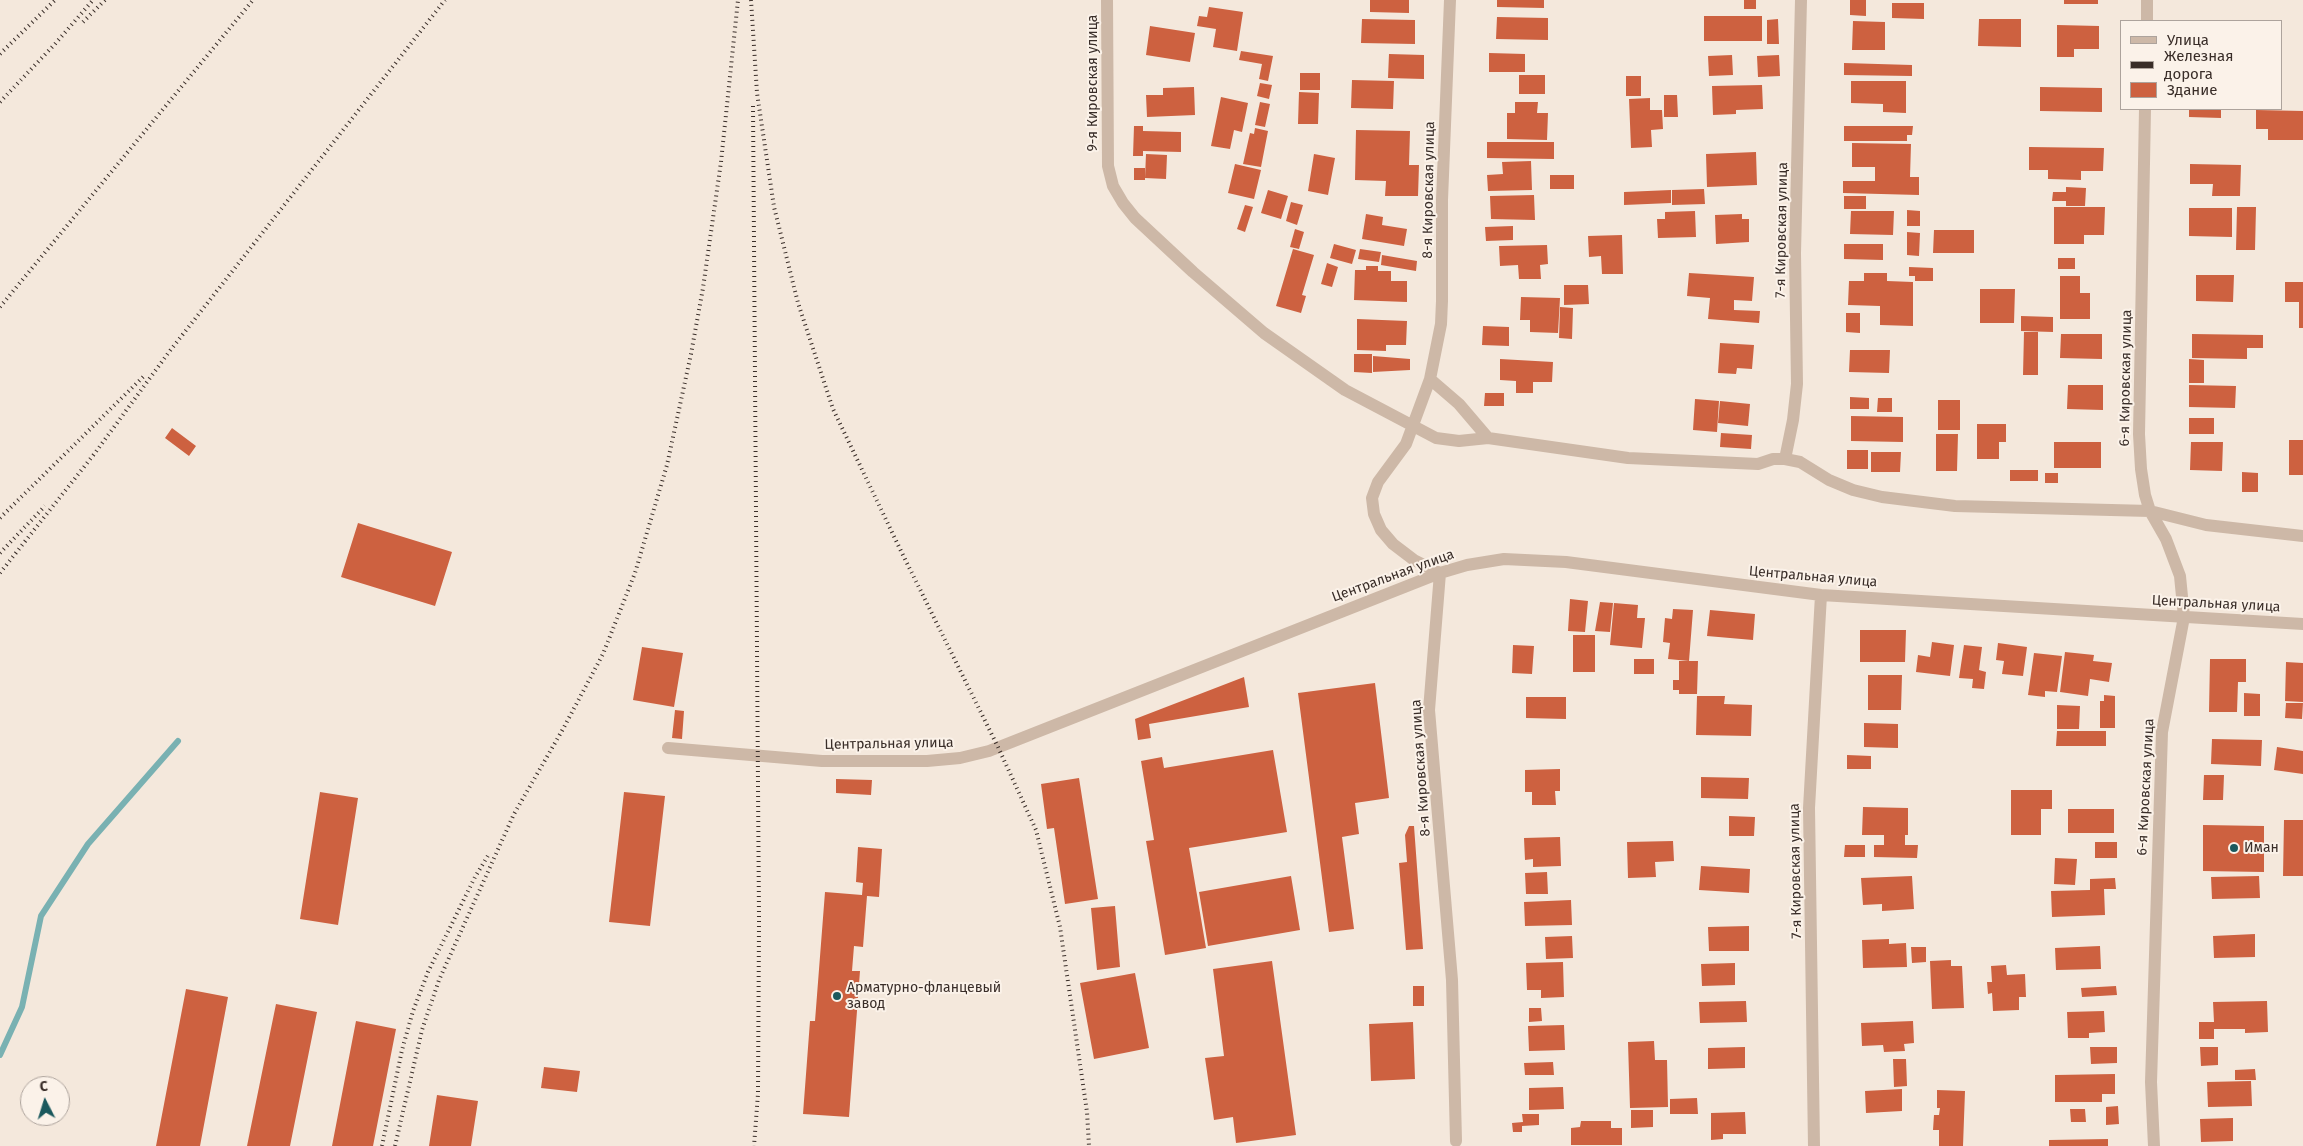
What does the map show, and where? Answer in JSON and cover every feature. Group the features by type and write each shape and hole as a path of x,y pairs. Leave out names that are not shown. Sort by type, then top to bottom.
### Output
{"street":[{"name":"9-я Кировская улица","path":"1107,0 1109,38 1108,166 1113,186 1135,218 1192,272 1264,333 1345,390 1414,426"},
{"name":"8-я Кировская улица","path":"1450,0 1442,200 1441,324 1430,379 1414,426 1406,444 1378,482 1372,498 1374,514 1381,530 1393,544 1414,560 1440,573 1429,710 1452,980 1456,1141"},
{"name":"7-я Кировская улица","path":"1785,459 1793,420 1797,384 1795,253 1802,0"},
{"path":"2147,0 2147,20"},
{"name":"6-я Кировская улица","path":"2145,110 2139,434 2141,469 2145,495 2150,510 2175,560 2180,576 2184,617 2162,732 2151,1082 2154,1146"},
{"path":"1430,379 1458,404 1488,438"},
{"path":"1414,426 1436,438 1448,441 1488,438 1628,458 1758,464 1773,459 1785,459 1800,462 1829,480 1853,490 1882,497 1955,506 2150,510 2206,525 2303,536"},
{"name":"Центральная улица","path":"668,748 822,761 927,761 960,758 989,751 1440,573 1467,565 1504,559 1535,559 1821,595 2303,624"},
{"name":"7-я Кировская улица","path":"1814,1146 1809,808 1821,595"}],"building":[{"path":"1370,0 1409,0 1409,13 1370,12"},
{"path":"1497,0 1544,0 1544,8 1497,7"},
{"path":"1744,0 1756,0 1756,9 1744,9"},
{"path":"1850,0 1866,0 1866,16 1850,15"},
{"path":"2064,0 2098,0 2098,4 2064,4"},
{"path":"1892,3 1924,3 1924,19 1892,18"},
{"path":"1209,7 1243,12 1237,51 1213,47 1216,29 1197,26 1199,16 1207,17"},
{"path":"1704,16 1762,16 1762,41 1704,41"},
{"path":"1497,17 1548,18 1548,40 1496,39"},
{"path":"1362,19 1415,20 1415,44 1361,43"},
{"path":"1778,19 1779,44 1767,44 1767,20"},
{"path":"1979,19 2021,19 2021,47 1978,46"},
{"path":"1853,21 1885,22 1885,50 1852,50"},
{"path":"2057,25 2099,26 2099,49 2074,49 2074,57 2057,57"},
{"path":"1150,26 1195,33 1190,62 1146,55"},
{"path":"1241,51 1273,56 1268,81 1259,79 1262,64 1239,60"},
{"path":"1489,53 1525,54 1525,72 1489,72"},
{"path":"1389,54 1424,55 1424,79 1388,78"},
{"path":"1732,55 1733,75 1709,76 1708,56"},
{"path":"1779,55 1780,76 1758,77 1757,56"},
{"path":"1844,63 1912,65 1912,76 1844,75"},
{"path":"1300,73 1320,73 1320,90 1300,90"},
{"path":"1519,75 1545,75 1545,94 1519,94"},
{"path":"1626,76 1641,76 1641,96 1626,96"},
{"path":"1352,80 1394,81 1393,109 1351,108"},
{"path":"1851,81 1906,81 1906,113 1883,112 1883,104 1851,103"},
{"path":"1260,83 1272,85 1269,99 1257,96"},
{"path":"1762,85 1763,109 1736,110 1736,114 1713,115 1712,86"},
{"path":"1194,87 1195,115 1147,117 1146,95 1163,95 1163,88"},
{"path":"2040,87 2102,88 2102,112 2040,111"},
{"path":"1299,92 1319,93 1318,124 1298,124"},
{"path":"1664,95 1677,95 1678,117 1664,117"},
{"path":"1221,97 1248,103 1242,132 1234,130 1230,149 1211,146"},
{"path":"1650,98 1650,110 1662,110 1663,129 1651,130 1652,147 1631,148 1629,99"},
{"path":"1260,102 1270,104 1265,127 1255,125"},
{"path":"1515,102 1538,102 1537,113 1548,113 1547,140 1507,139 1507,113 1515,113"},
{"path":"2189,110 2221,110 2221,118 2189,117"},
{"path":"2256,110 2303,111 2303,140 2268,140 2268,129 2256,129"},
{"path":"1134,126 1143,126 1143,131 1181,132 1181,152 1143,151 1143,156 1133,156"},
{"path":"1844,126 1913,126 1912,135 1907,135 1907,141 1844,141"},
{"path":"1255,128 1268,131 1261,167 1243,164 1250,133 1254,134"},
{"path":"1356,130 1410,131 1409,165 1419,165 1418,196 1385,196 1386,181 1355,180"},
{"path":"1487,142 1554,142 1554,159 1487,158"},
{"path":"1852,143 1911,144 1910,177 1919,177 1919,195 1843,193 1843,181 1875,181 1875,167 1852,167"},
{"path":"2029,147 2104,148 2103,171 2081,171 2081,180 2048,179 2048,170 2029,170"},
{"path":"1756,152 1757,185 1707,187 1706,154"},
{"path":"1146,154 1167,155 1166,179 1145,178"},
{"path":"1314,154 1335,158 1328,195 1308,191"},
{"path":"1531,161 1532,190 1488,191 1487,175 1503,174 1502,162"},
{"path":"1235,164 1261,170 1254,199 1228,193"},
{"path":"2190,164 2241,165 2240,196 2212,196 2213,184 2190,184"},
{"path":"1134,168 1145,168 1145,180 1134,180"},
{"path":"1550,175 1574,175 1574,189 1550,189"},
{"path":"2066,187 2086,188 2085,206 2066,206 2066,201 2052,201 2053,192 2066,192"},
{"path":"1704,189 1705,204 1672,205 1672,190"},
{"path":"1268,190 1288,196 1281,219 1261,213"},
{"path":"1671,190 1671,203 1624,205 1624,192"},
{"path":"1534,195 1535,220 1491,219 1490,196"},
{"path":"1844,196 1866,196 1866,209 1844,209"},
{"path":"1291,202 1303,205 1297,225 1286,221"},
{"path":"1245,205 1253,207 1245,232 1237,229"},
{"path":"2054,207 2105,207 2104,235 2084,235 2084,244 2054,244"},
{"path":"2237,207 2256,207 2255,250 2236,250"},
{"path":"2189,208 2232,208 2232,237 2189,236"},
{"path":"1907,210 1920,211 1920,226 1907,226"},
{"path":"1695,211 1696,237 1658,238 1657,219 1665,219 1665,212"},
{"path":"1851,211 1894,211 1893,235 1850,234"},
{"path":"1366,214 1383,217 1382,225 1407,229 1404,246 1362,239"},
{"path":"1742,214 1742,219 1749,219 1749,242 1716,244 1715,215"},
{"path":"1513,226 1513,240 1486,241 1485,227"},
{"path":"1295,229 1304,232 1299,249 1290,247"},
{"path":"1934,230 1974,230 1974,253 1933,253"},
{"path":"1907,232 1920,233 1919,256 1907,255"},
{"path":"1622,235 1623,274 1602,274 1601,256 1589,257 1588,236"},
{"path":"1334,244 1356,250 1352,264 1330,258"},
{"path":"1844,244 1883,244 1883,260 1844,259"},
{"path":"1547,245 1548,264 1540,265 1541,279 1519,279 1518,265 1500,266 1499,246"},
{"path":"1293,249 1314,255 1302,295 1306,296 1301,313 1276,306"},
{"path":"1360,249 1381,252 1379,262 1358,259"},
{"path":"1382,255 1417,261 1416,271 1381,265"},
{"path":"2058,258 2075,258 2075,269 2058,269"},
{"path":"1327,263 1338,267 1332,287 1321,284"},
{"path":"1366,266 1378,266 1378,271 1391,271 1391,281 1407,281 1407,302 1354,300 1355,270 1366,270"},
{"path":"1909,267 1933,268 1933,281 1915,281 1915,276 1909,276"},
{"path":"1689,273 1754,277 1752,301 1734,300 1734,310 1760,311 1759,323 1708,319 1710,298 1687,296"},
{"path":"1864,273 1887,273 1887,281 1913,282 1913,326 1880,325 1880,306 1848,305 1849,281 1864,281"},
{"path":"2196,275 2234,275 2233,302 2196,301"},
{"path":"2060,276 2080,276 2080,293 2090,293 2090,319 2060,319"},
{"path":"2285,282 2303,282 2303,328 2299,328 2299,302 2285,302"},
{"path":"1564,285 1588,285 1589,304 1564,305"},
{"path":"1980,289 2015,289 2014,323 1980,323"},
{"path":"1521,297 1560,298 1558,333 1530,332 1530,320 1520,320"},
{"path":"1560,307 1573,308 1572,339 1559,338"},
{"path":"1846,313 1860,313 1860,333 1846,332"},
{"path":"2021,316 2053,317 2053,332 2021,331"},
{"path":"1357,319 1407,321 1406,345 1386,345 1386,351 1357,350"},
{"path":"1483,326 1509,327 1509,346 1482,345"},
{"path":"2024,332 2038,332 2038,375 2023,375"},
{"path":"2061,334 2102,334 2102,359 2060,358"},
{"path":"2192,334 2263,335 2263,348 2247,348 2247,359 2192,358"},
{"path":"1720,343 1754,345 1752,369 1737,368 1736,374 1718,373"},
{"path":"1850,350 1890,350 1889,373 1849,372"},
{"path":"1354,354 1372,354 1372,373 1354,372"},
{"path":"1373,356 1410,359 1410,370 1373,372"},
{"path":"1500,359 1553,362 1552,382 1533,382 1533,393 1516,393 1516,381 1500,380"},
{"path":"2189,359 2204,360 2204,383 2189,383"},
{"path":"2068,385 2103,385 2103,410 2067,409"},
{"path":"2189,385 2236,386 2235,408 2189,407"},
{"path":"1485,393 1504,393 1504,406 1484,406"},
{"path":"1850,397 1869,398 1869,409 1850,409"},
{"path":"1878,398 1892,398 1892,412 1877,412"},
{"path":"1695,399 1719,401 1717,432 1693,430"},
{"path":"1938,400 1960,400 1960,430 1938,430"},
{"path":"1720,401 1750,404 1748,426 1718,423"},
{"path":"1851,416 1903,417 1903,442 1851,441"},
{"path":"2189,418 2214,418 2214,434 2189,434"},
{"path":"1977,424 2006,424 2006,442 1999,442 1999,459 1977,459"},
{"path":"172,428 196,446 189,456 165,438"},
{"path":"1721,433 1752,435 1751,449 1720,447"},
{"path":"1936,434 1958,434 1957,471 1936,471"},
{"path":"2289,440 2303,440 2303,475 2289,475"},
{"path":"2054,442 2101,442 2101,468 2054,468"},
{"path":"2191,442 2223,442 2222,471 2190,470"},
{"path":"1847,450 1868,450 1868,469 1847,469"},
{"path":"1871,452 1901,452 1900,472 1871,472"},
{"path":"2010,470 2038,470 2038,481 2010,481"},
{"path":"2242,472 2258,473 2258,492 2242,492"},
{"path":"2045,473 2058,473 2058,483 2045,483"},
{"path":"358,523 452,552 435,606 341,577"},
{"path":"1570,599 1588,601 1585,632 1568,631"},
{"path":"1600,602 1613,603 1610,632 1595,631"},
{"path":"1614,603 1638,605 1637,618 1645,618 1642,648 1610,645"},
{"path":"1673,609 1693,610 1689,661 1668,659 1670,643 1663,642 1665,618 1672,619"},
{"path":"1710,610 1755,614 1753,640 1707,636"},
{"path":"1860,630 1906,630 1905,662 1860,662"},
{"path":"1573,635 1595,635 1595,672 1573,672"},
{"path":"1932,642 1954,645 1950,676 1916,672 1918,655 1930,657"},
{"path":"1998,643 2027,647 2023,676 2002,674 2004,661 1996,660"},
{"path":"1513,645 1534,646 1532,674 1512,673"},
{"path":"1964,645 1982,647 1979,670 1986,672 1984,689 1972,688 1973,679 1959,678"},
{"path":"642,647 683,653 674,707 633,700"},
{"path":"2065,652 2094,655 2093,661 2112,663 2109,682 2090,679 2088,696 2060,692"},
{"path":"2034,653 2062,656 2057,692 2045,691 2045,697 2028,695"},
{"path":"1634,659 1654,659 1654,674 1634,674"},
{"path":"2210,659 2246,659 2246,682 2238,682 2237,712 2209,712"},
{"path":"1679,661 1698,661 1697,694 1679,694 1679,690 1673,690 1673,680 1679,680"},
{"path":"2286,662 2303,663 2303,702 2285,701"},
{"path":"1868,675 1902,675 1901,710 1868,710"},
{"path":"1244,677 1249,707 1149,724 1151,738 1138,740 1135,719"},
{"path":"1375,683 1389,798 1355,803 1359,834 1342,837 1354,929 1329,932 1298,693"},
{"path":"2244,693 2260,694 2260,716 2244,716"},
{"path":"2104,695 2115,696 2115,728 2100,728 2100,701 2104,701"},
{"path":"1697,696 1725,696 1724,704 1752,705 1751,736 1696,735"},
{"path":"1526,697 1566,697 1566,719 1526,718"},
{"path":"2286,703 2303,703 2302,719 2285,718"},
{"path":"2057,705 2080,706 2079,729 2057,729"},
{"path":"675,710 684,711 682,739 672,738"},
{"path":"1864,723 1898,724 1898,748 1864,747"},
{"path":"2057,731 2106,731 2106,746 2056,746"},
{"path":"2212,739 2262,740 2261,766 2211,764"},
{"path":"2277,747 2303,751 2303,774 2274,770"},
{"path":"1273,750 1287,832 1189,848 1206,948 1165,955 1146,841 1154,840 1141,761 1162,757 1164,768"},
{"path":"1847,755 1871,756 1871,769 1847,769"},
{"path":"1560,769 1560,791 1555,791 1556,805 1532,805 1532,792 1525,792 1525,770"},
{"path":"2204,775 2224,775 2223,800 2203,800"},
{"path":"1701,777 1749,778 1748,799 1701,798"},
{"path":"1079,778 1098,899 1065,904 1054,828 1047,829 1041,784"},
{"path":"836,779 872,780 871,795 836,793"},
{"path":"2011,790 2052,790 2052,809 2041,809 2041,835 2011,835"},
{"path":"320,792 358,798 338,925 300,919"},
{"path":"624,792 665,796 650,926 609,922"},
{"path":"1863,807 1908,808 1908,835 1905,835 1905,845 1918,845 1917,858 1874,857 1874,845 1884,845 1884,835 1862,835"},
{"path":"2068,809 2114,809 2114,833 2068,833"},
{"path":"1729,816 1755,817 1754,836 1729,836"},
{"path":"2284,820 2303,820 2303,876 2283,876"},
{"name":"Иман","path":"2203,825 2264,826 2264,872 2203,871"},
{"path":"1409,826 1414,826 1423,949 1406,950 1399,863 1407,862 1405,835"},
{"path":"1560,837 1561,866 1533,867 1533,859 1525,860 1524,838"},
{"path":"1673,841 1674,861 1655,862 1656,877 1628,878 1627,842"},
{"path":"2095,842 2117,842 2117,858 2095,858"},
{"path":"1845,845 1865,845 1865,857 1844,857"},
{"name":"Арматурно-фланцевый завод","path":"858,847 882,849 879,897 867,896 863,947 854,946 852,971 860,971 849,1117 803,1114 810,1021 815,1021 825,892 862,895 863,883 856,882"},
{"path":"2055,858 2077,859 2075,885 2054,884"},
{"path":"1701,866 1750,869 1749,893 1699,890"},
{"path":"1547,872 1548,894 1526,894 1525,873"},
{"path":"1291,876 1300,930 1208,946 1199,892"},
{"path":"1912,876 1914,909 1882,911 1882,904 1863,905 1861,878"},
{"path":"2259,876 2260,898 2212,899 2211,877"},
{"path":"2115,878 2116,889 2104,889 2105,915 2052,917 2051,891 2090,890 2090,879"},
{"path":"1571,900 1572,925 1525,926 1524,902"},
{"path":"1115,906 1120,967 1097,970 1091,908"},
{"path":"1749,926 1749,951 1709,951 1708,927"},
{"path":"2255,934 2255,957 2214,958 2213,936"},
{"path":"1572,936 1573,958 1546,959 1545,937"},
{"path":"1889,939 1889,944 1906,943 1907,967 1863,968 1862,940"},
{"path":"2100,946 2101,969 2056,970 2055,948"},
{"path":"1911,947 1926,947 1926,962 1912,963"},
{"path":"1951,960 1951,966 1962,966 1964,1008 1932,1009 1930,961"},
{"path":"1272,961 1296,1135 1236,1143 1233,1117 1214,1120 1205,1058 1224,1056 1213,969"},
{"path":"1563,962 1564,997 1541,998 1541,990 1527,990 1526,963"},
{"path":"1735,963 1735,985 1702,986 1701,964"},
{"path":"2006,965 2007,975 2025,974 2026,997 2019,997 2019,1010 1993,1011 1992,993 1988,994 1987,982 1992,982 1991,966"},
{"path":"1135,973 1149,1048 1094,1059 1080,983"},
{"path":"1413,986 1424,986 1424,1006 1413,1006"},
{"path":"2116,986 2117,995 2082,997 2081,988"},
{"path":"186,989 228,997 200,1146 156,1146"},
{"path":"1746,1001 1747,1022 1700,1023 1699,1002"},
{"path":"2267,1001 2268,1032 2245,1033 2245,1029 2214,1029 2214,1039 2199,1039 2199,1022 2214,1022 2213,1002"},
{"path":"276,1004 317,1012 290,1146 247,1146"},
{"path":"1529,1008 1541,1008 1542,1021 1529,1022"},
{"path":"2104,1011 2105,1032 2089,1033 2089,1038 2068,1038 2067,1012"},
{"path":"356,1021 396,1029 373,1146 332,1146"},
{"path":"1913,1021 1914,1043 1904,1044 1905,1051 1884,1052 1883,1045 1862,1046 1861,1023"},
{"path":"1413,1022 1415,1079 1371,1081 1369,1024"},
{"path":"1564,1025 1565,1050 1529,1051 1528,1026"},
{"path":"1654,1041 1655,1060 1667,1060 1668,1107 1630,1108 1628,1042"},
{"path":"1745,1047 1745,1068 1708,1069 1708,1048"},
{"path":"2090,1047 2117,1047 2117,1063 2091,1064"},
{"path":"2200,1047 2218,1047 2218,1065 2201,1066"},
{"path":"1893,1059 1906,1059 1907,1086 1894,1087"},
{"path":"1553,1062 1554,1075 1525,1075 1524,1063"},
{"path":"544,1067 580,1071 577,1092 541,1088"},
{"path":"2255,1069 2256,1080 2235,1080 2235,1070"},
{"path":"2115,1074 2115,1094 2102,1094 2102,1102 2055,1102 2055,1075"},
{"path":"2251,1081 2252,1106 2208,1107 2207,1082"},
{"path":"1563,1087 1564,1109 1529,1110 1529,1088"},
{"path":"1902,1089 1902,1111 1866,1113 1865,1091"},
{"path":"1937,1090 1965,1091 1963,1146 1939,1146 1939,1130 1933,1130 1934,1115 1939,1115 1940,1108 1937,1108"},
{"path":"437,1095 478,1101 471,1146 429,1146"},
{"path":"1697,1098 1698,1114 1670,1114 1670,1099"},
{"path":"2118,1106 2119,1124 2106,1125 2106,1107"},
{"path":"2070,1109 2085,1109 2086,1122 2071,1122"},
{"path":"1631,1110 1653,1110 1653,1127 1631,1128"},
{"path":"1745,1112 1746,1134 1723,1134 1723,1139 1711,1140 1711,1113"},
{"path":"1522,1114 1539,1114 1539,1125 1522,1126 1522,1132 1513,1132 1512,1123 1523,1122"},
{"path":"2233,1118 2233,1141 2201,1142 2200,1119"},
{"path":"1581,1121 1611,1121 1611,1128 1622,1128 1622,1145 1571,1145 1571,1128 1580,1127"},
{"path":"2108,1139 2108,1146 2049,1146 2049,1140"}],"waterway":[{"path":"0,1055 22,1007 41,916 88,844 178,741"}],"railway":[{"path":"0,54 55,0"},
{"path":"0,102 55,44 93,0"},
{"path":"83,22 105,0"},
{"path":"0,307 253,0"},
{"path":"0,573 95,453 169,352 445,0"},
{"path":"395,1146 422,1030 439,980 514,814 563,729 603,654 635,573 667,465 703,288 721,162 738,0"},
{"path":"751,0 757,93 774,207 798,303 833,409 998,747 1036,830 1060,927 1087,1112 1089,1146"},
{"path":"753,106 759,920 758,1094 754,1146"},
{"path":"0,518 144,376"},
{"path":"0,553 45,506"},
{"path":"382,1146 402,1050 413,1011 428,972 475,877 489,854"}],"place":[{"name":"Иман","path":"2234,848"},
{"name":"Арматурно-фланцевый завод","path":"837,996"}]}
